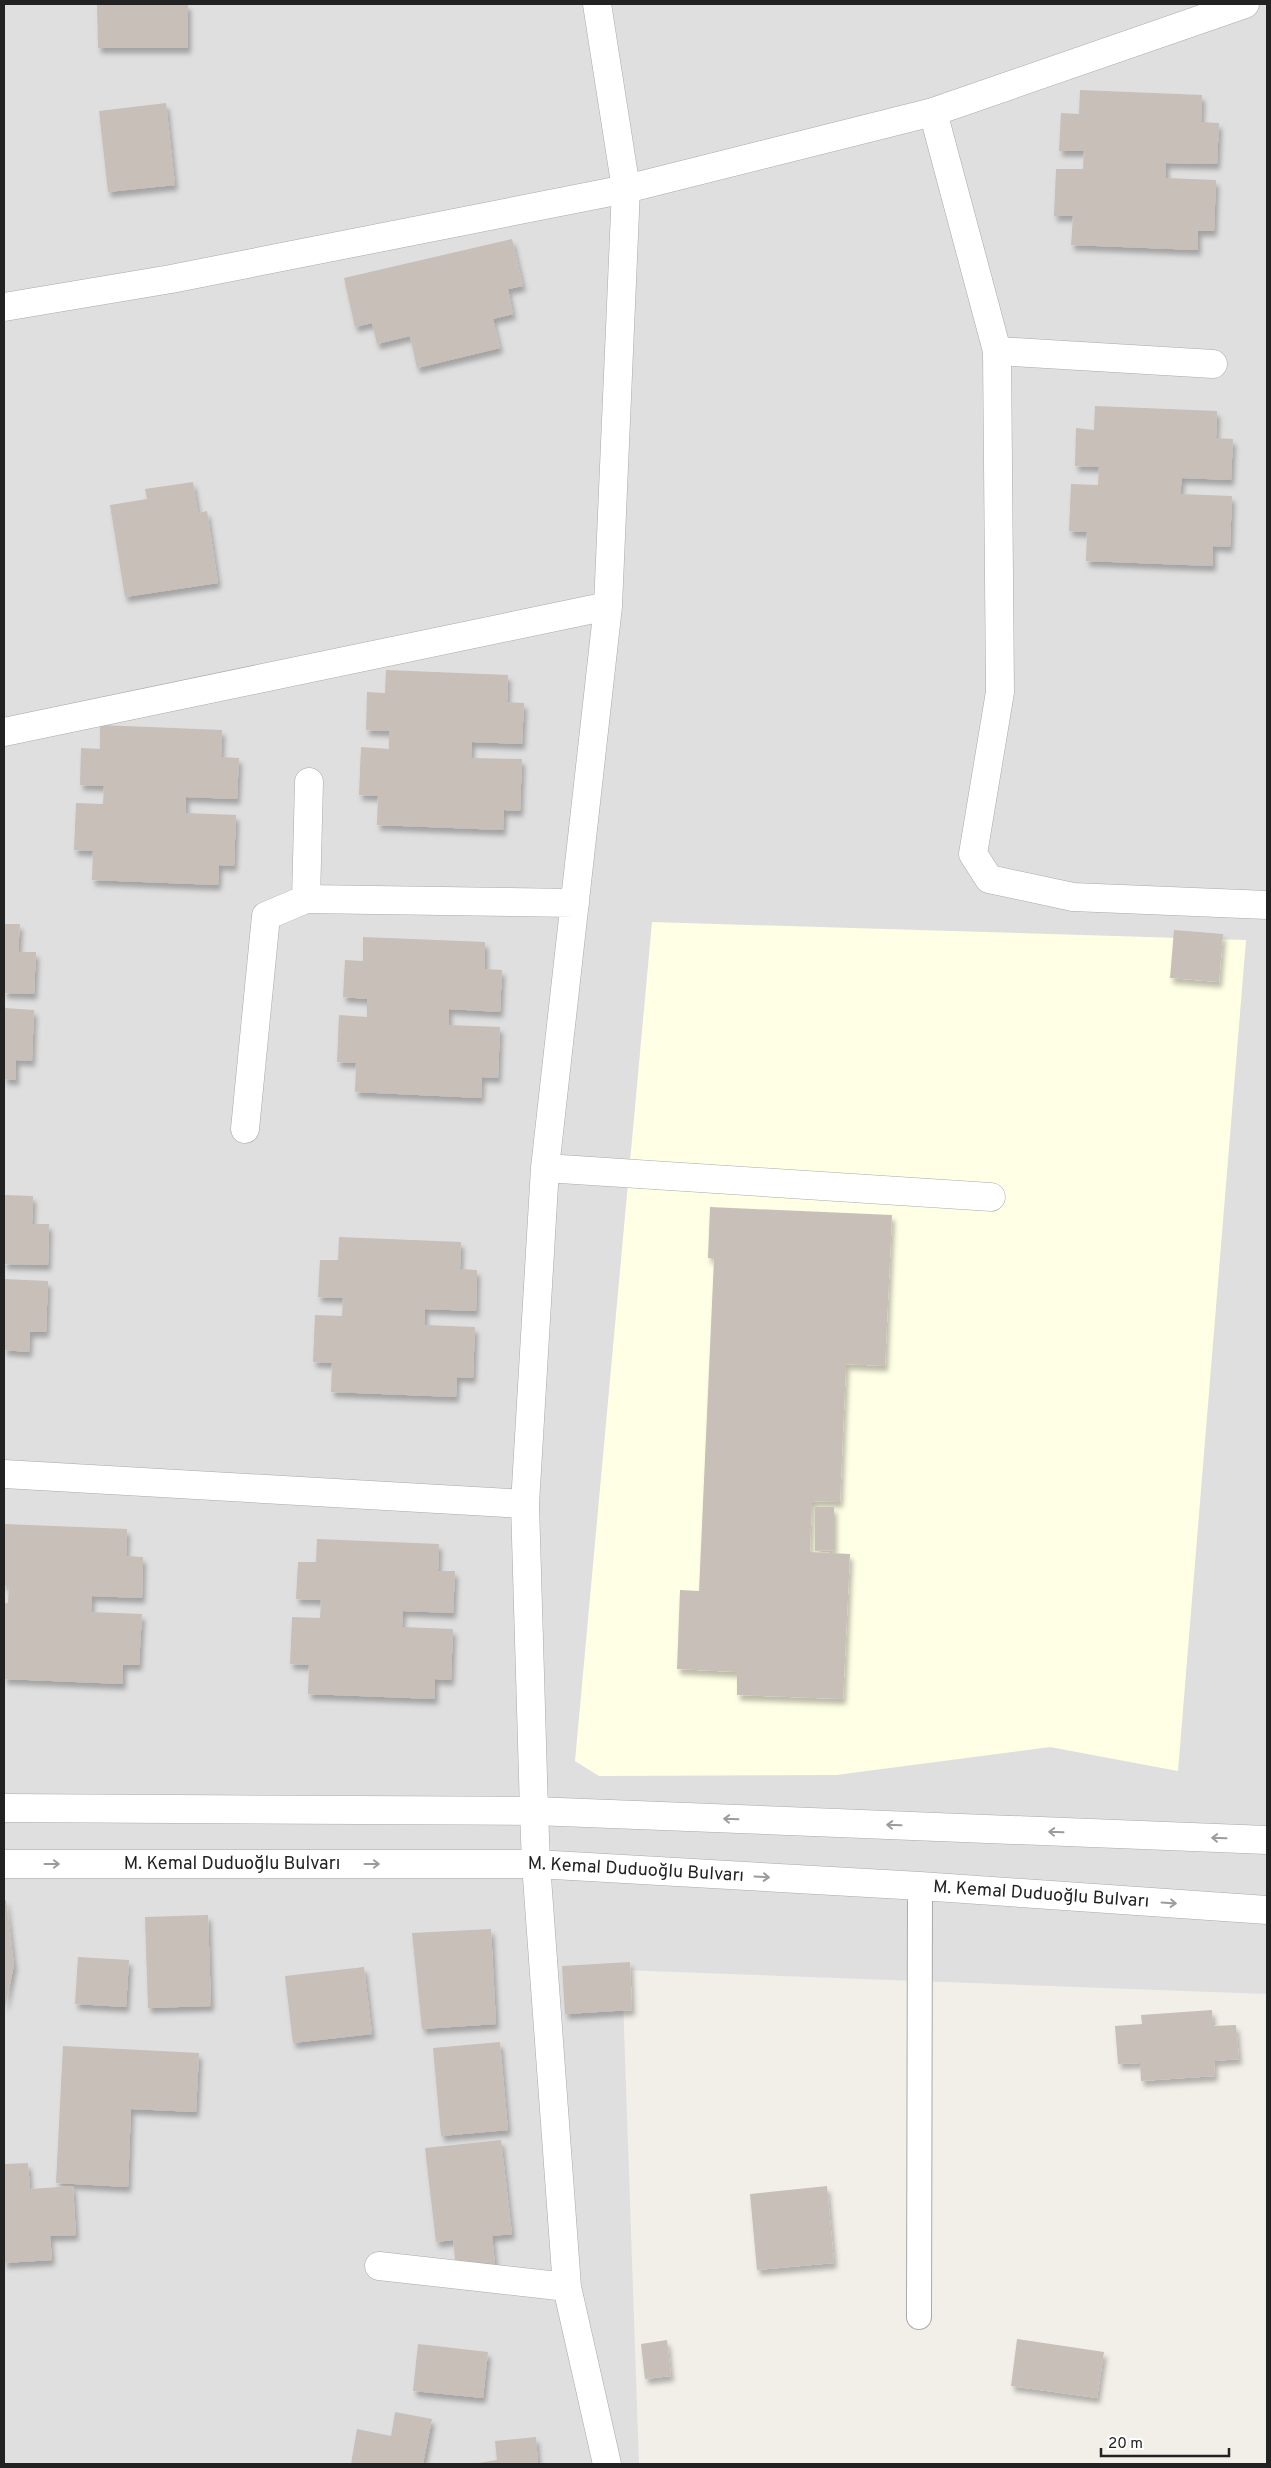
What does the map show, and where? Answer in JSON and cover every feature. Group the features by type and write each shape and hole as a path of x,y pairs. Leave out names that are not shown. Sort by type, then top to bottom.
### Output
{"street":[{"path":"597,4 626,189 608,606 545,1168 525,1504 536,1864 567,2287 607,2464"},
{"path":"4,307 171,279 626,189 934,112 1245,4"},
{"path":"934,112 997,352 1000,692 973,854 989,879 1073,897 1267,905"},
{"path":"997,352 1213,364"},
{"path":"4,732 608,606"},
{"path":"306,899 309,782"},
{"path":"245,1129 266,916 306,899 574,903"},
{"path":"545,1168 991,1198"},
{"path":"4,1474 525,1504"},
{"path":"4,1808 534,1811 1267,1840"},
{"name":"M. Kemal Duduoğlu Bulvarı","path":"4,1864 536,1864 920,1886 1267,1910"},
{"path":"379,2266 567,2287"}],"lane":[{"path":"919,2317 920,1886"}],"shaded area":[{"path":"4,4 1267,4 1267,1994 622,1970 639,2464 4,2464"},
{"path":"652,922 1246,940 1178,1771 1050,1747 836,1775 599,1776 575,1761"}],"building":[{"path":"97,4 188,4 188,48 98,48"},
{"path":"1080,90 1202,95 1201,122 1219,123 1217,164 1166,163 1166,178 1216,180 1214,231 1198,231 1198,250 1071,245 1073,216 1054,216 1056,169 1083,169 1084,151 1059,151 1061,113 1079,114"},
{"path":"166,103 175,185 108,192 99,111"},
{"path":"512,239 523,286 508,289 513,314 493,319 500,348 417,368 410,336 377,344 372,323 355,327 344,278"},
{"path":"1095,406 1217,411 1216,438 1233,439 1231,480 1182,478 1180,494 1232,496 1230,547 1213,546 1213,566 1086,561 1087,532 1069,531 1071,484 1098,485 1099,467 1075,466 1076,428 1094,430"},
{"path":"193,482 198,513 207,511 218,583 125,597 110,505 147,499 145,489"},
{"path":"386,670 508,675 507,702 524,703 522,744 472,742 471,758 522,759 520,811 504,810 503,830 377,825 378,796 359,795 361,747 389,749 389,731 366,730 367,692 385,693"},
{"path":"100,725 222,730 221,757 239,758 237,799 186,797 186,813 236,815 234,866 219,865 218,885 92,880 93,851 74,850 76,803 103,804 104,786 80,785 81,748 100,749"},
{"path":"4,924 20,924 18,952 36,952 34,994 4,993"},
{"path":"1174,930 1223,934 1219,982 1170,978"},
{"path":"363,937 485,942 485,969 502,970 500,1012 449,1009 449,1025 500,1027 498,1078 482,1077 481,1098 355,1092 356,1063 337,1062 339,1015 367,1017 367,999 343,997 345,960 363,961"},
{"path":"4,1008 34,1010 32,1061 16,1060 16,1080 4,1079"},
{"path":"4,1195 33,1196 32,1224 49,1224 48,1265 4,1264"},
{"path":"710,1207 892,1215 885,1366 846,1364 840,1502 812,1501 810,1552 850,1554 843,1699 737,1695 737,1672 677,1669 680,1590 699,1591 714,1259 708,1258"},
{"path":"339,1237 461,1242 460,1269 477,1270 476,1311 425,1309 425,1325 475,1327 473,1378 457,1377 456,1397 331,1392 332,1363 313,1362 315,1315 342,1316 343,1298 318,1297 320,1260 338,1260"},
{"path":"4,1279 48,1281 46,1332 30,1332 29,1352 4,1350"},
{"path":"815,1507 834,1507 834,1550 815,1551"},
{"path":"5,1524 127,1529 126,1556 143,1557 142,1598 92,1596 91,1612 142,1614 139,1665 123,1665 123,1684 4,1679 4,1603 8,1603 9,1585 4,1585"},
{"path":"317,1539 439,1544 438,1571 455,1571 453,1613 403,1611 402,1627 453,1629 451,1680 435,1679 435,1699 308,1694 309,1665 290,1664 292,1617 320,1618 321,1600 296,1599 298,1562 316,1562"},
{"path":"4,1900 6,1900 14,1965 5,2008"},
{"path":"208,1915 211,2006 148,2008 145,1917"},
{"path":"491,1929 496,2024 422,2029 412,1933"},
{"path":"78,1957 129,1960 126,2007 75,2004"},
{"path":"630,1962 632,2010 565,2014 562,1966"},
{"path":"364,1967 372,2034 293,2043 285,1976"},
{"path":"1212,2010 1213,2026 1236,2025 1239,2059 1214,2061 1215,2076 1141,2081 1140,2063 1118,2064 1115,2026 1142,2024 1141,2015"},
{"path":"500,2042 508,2130 441,2136 433,2048"},
{"path":"63,2046 199,2053 196,2112 131,2109 128,2187 56,2183"},
{"path":"501,2140 512,2234 492,2236 495,2264 456,2268 453,2240 436,2242 425,2148"},
{"path":"28,2163 30,2189 73,2186 76,2235 50,2236 52,2260 4,2263 4,2164"},
{"path":"827,2186 834,2263 757,2270 750,2194"},
{"path":"1017,2339 1104,2352 1097,2398 1011,2386"},
{"path":"667,2340 671,2376 645,2379 641,2344"},
{"path":"418,2344 488,2352 483,2398 413,2391"},
{"path":"395,2412 432,2419 423,2464 351,2464 357,2429 391,2436"},
{"path":"536,2437 538,2464 472,2464 497,2460 495,2441"}]}
